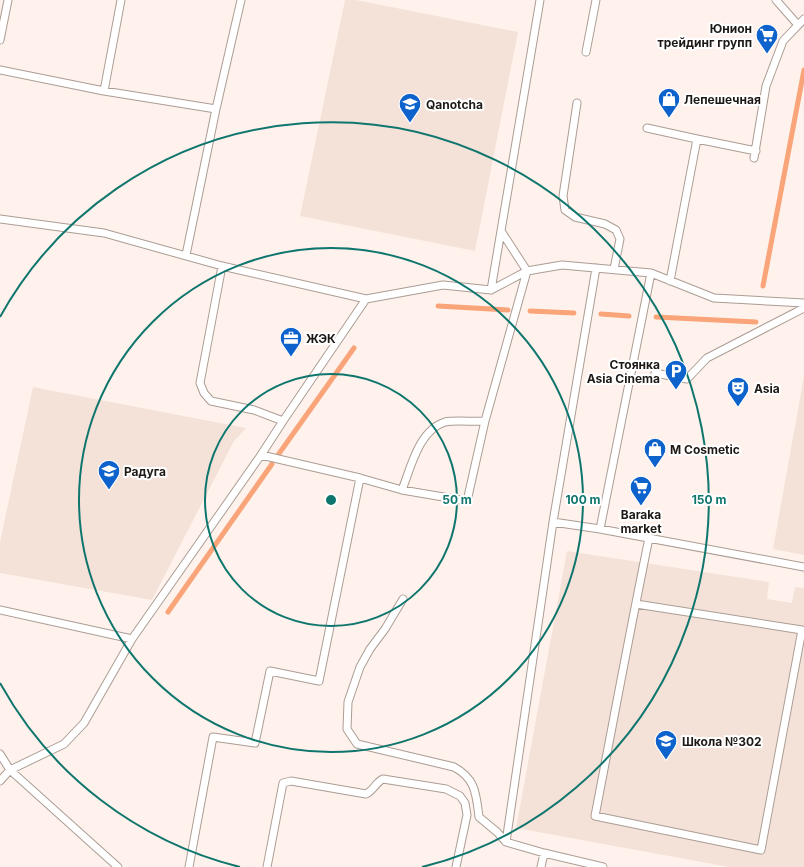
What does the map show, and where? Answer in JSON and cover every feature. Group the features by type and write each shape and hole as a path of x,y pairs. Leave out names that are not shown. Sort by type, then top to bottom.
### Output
{"lane":[{"path":"0,40 8,0"},
{"path":"104,91 122,0"},
{"path":"186,255 216,109 241,0"},
{"path":"491,290 540,0"},
{"path":"586,52 596,0"},
{"path":"776,0 798,25"},
{"path":"647,128 755,154 766,86 783,40 804,19"},
{"path":"0,70 104,91 216,109"},
{"path":"577,103 563,196 566,210 575,217 605,224 616,230 620,239 614,269"},
{"path":"670,281 697,140"},
{"path":"0,219 104,234 222,266 366,299 443,285 491,290 526,271 562,265 651,273 714,298 804,303"},
{"path":"261,456 360,478 402,490 467,501 485,421 526,271 501,231"},
{"path":"222,266 200,383 204,393 212,401 254,410 283,421"},
{"path":"506,842 553,522 596,268"},
{"path":"600,529 651,273"},
{"path":"0,781 10,770 64,744 84,723 132,639 261,456 366,299"},
{"path":"655,373 687,379 707,358 804,308"},
{"path":"402,490 422,442 430,430 446,422 485,421"},
{"path":"189,867 212,737 255,742 270,671 319,681 360,478"},
{"path":"553,522 600,529 804,566"},
{"path":"636,604 802,630 761,850 595,816 636,604 649,538"},
{"path":"403,598 360,667 348,702 347,730 357,744 454,767 464,772 468,776 476,793 479,817"},
{"path":"0,610 132,639"},
{"path":"0,754 10,770 118,867"},
{"path":"266,867 283,783 291,781 366,794 383,779 446,790 460,796 465,803 466,815 456,867"},
{"path":"466,815 479,817 497,832 506,842 544,854 603,867"},
{"path":"541,867 544,854"}],"shaded area":[{"name":"Qanotcha","path":"345,0 356,0 518,32 475,251 300,216"},
{"path":"804,376 804,555 773,549"},
{"name":"Радуга","path":"33,387 246,428 234,441 152,600 0,573 0,542"},
{"name":"Школа №302","path":"567,551 769,582 767,599 792,603 795,587 804,588 804,867 729,867 516,828"}],"waterway":[{"path":"763,286 804,70"},
{"path":"438,306 508,310"},
{"path":"530,311 574,313"},
{"path":"601,314 629,316"},
{"path":"656,317 756,322"},
{"path":"278,455 354,348"},
{"path":"168,612 272,464"}],"place":[{"name":"Юнион трейдинг групп","path":"767,54"},
{"name":"Лепешечная","path":"669,118"},
{"name":"Qanotcha","path":"410,124"},
{"name":"ЖЭК","path":"291,358"},
{"name":"Стоянка Asia Cinema","path":"676,390"},
{"name":"Asia","path":"738,408"},
{"name":"M Cosmetic","path":"655,468"},
{"name":"Радуга","path":"109,490"},
{"name":"Baraka market","path":"641,506"},
{"name":"Школа №302","path":"666,760"}]}
